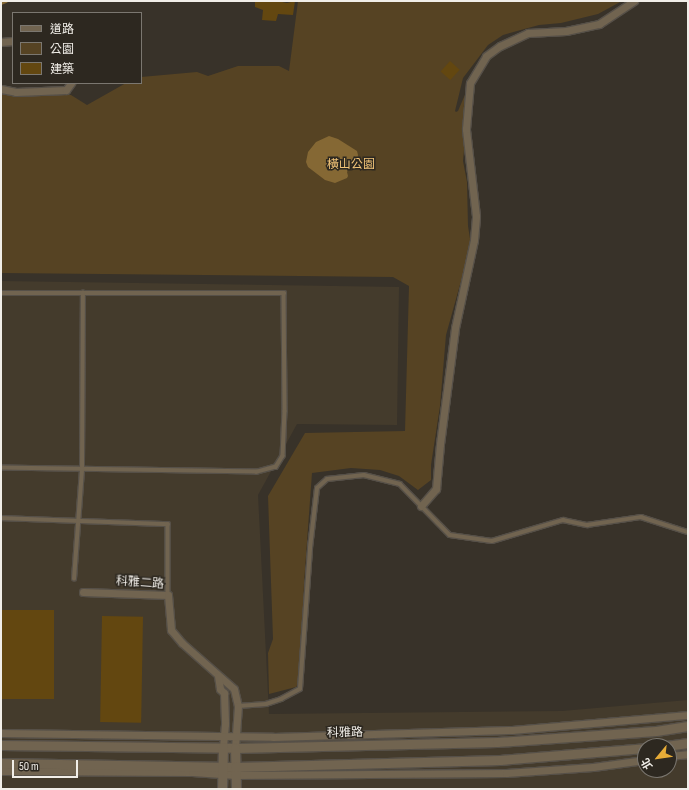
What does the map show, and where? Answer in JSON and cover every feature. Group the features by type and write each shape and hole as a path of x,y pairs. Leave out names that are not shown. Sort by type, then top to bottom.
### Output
{"street":[{"path":"421,506 436,489 440,444 456,328 474,240 476,216 466,129 470,83 486,56 500,46 528,33 566,31 599,24 634,1"},
{"path":"1,42 12,41"},
{"path":"1,89 16,92 66,90 70,84"},
{"name":"科雅二路","path":"83,592 168,595 171,630 218,676 234,689 238,706 235,748 236,789"},
{"name":"科雅二路","path":"218,676 220,688 224,693 222,789"},
{"name":"科雅路","path":"1,733 273,737 512,730 688,715"},
{"name":"科雅路","path":"1,745 235,748 498,742 656,731 688,726"},
{"path":"677,744 688,742"},
{"path":"235,771 500,760 637,749"},
{"path":"677,755 688,754"},
{"path":"1,763 235,771 506,773 593,767 637,761"},
{"path":"1,771 192,772 223,770"}],"lane":[{"path":"1,292 284,293 285,411 282,456 276,467 257,472 1,468"},
{"path":"74,579 82,469 83,293"},
{"path":"238,706 266,704 281,699 300,689 310,548 317,488 327,480 364,475 400,484 450,535 492,541 563,520 587,525 641,517 688,532"},
{"path":"1,518 168,524 168,595"}],"shaded area":[{"path":"329,136 338,139 357,151 358,155 357,161 353,162 347,172 347,178 335,183 325,180 308,167 306,162 308,152 316,142"},
{"path":"1,281 399,287 397,425 297,424 258,495 269,714 562,711 688,700 688,789 1,789"}],"green space":[{"name":"橫山公園","path":"298,1 622,1 598,14 561,23 539,25 503,35 488,45 463,78 455,111 458,111 470,83 463,161 467,182 468,226 471,245 446,335 440,406 431,465 431,480 418,490 399,476 380,470 351,468 312,473 304,583 301,679 296,687 269,694 268,653 273,639 268,496 305,433 405,431 409,286 393,277 1,273 1,93 16,92 71,95 87,105 124,84 142,84 142,77 197,72 208,76 238,66 279,66 289,71"}],"building":[{"path":"255,1 277,1 287,3 295,1 293,15 278,14 276,21 262,20 263,10 255,7"},
{"path":"450,61 460,70 450,80 441,71"},
{"path":"1,610 54,610 54,699 1,699"},
{"path":"102,616 143,617 141,723 100,722"}],"waterway":[{"path":"1,3 6,1"}]}
